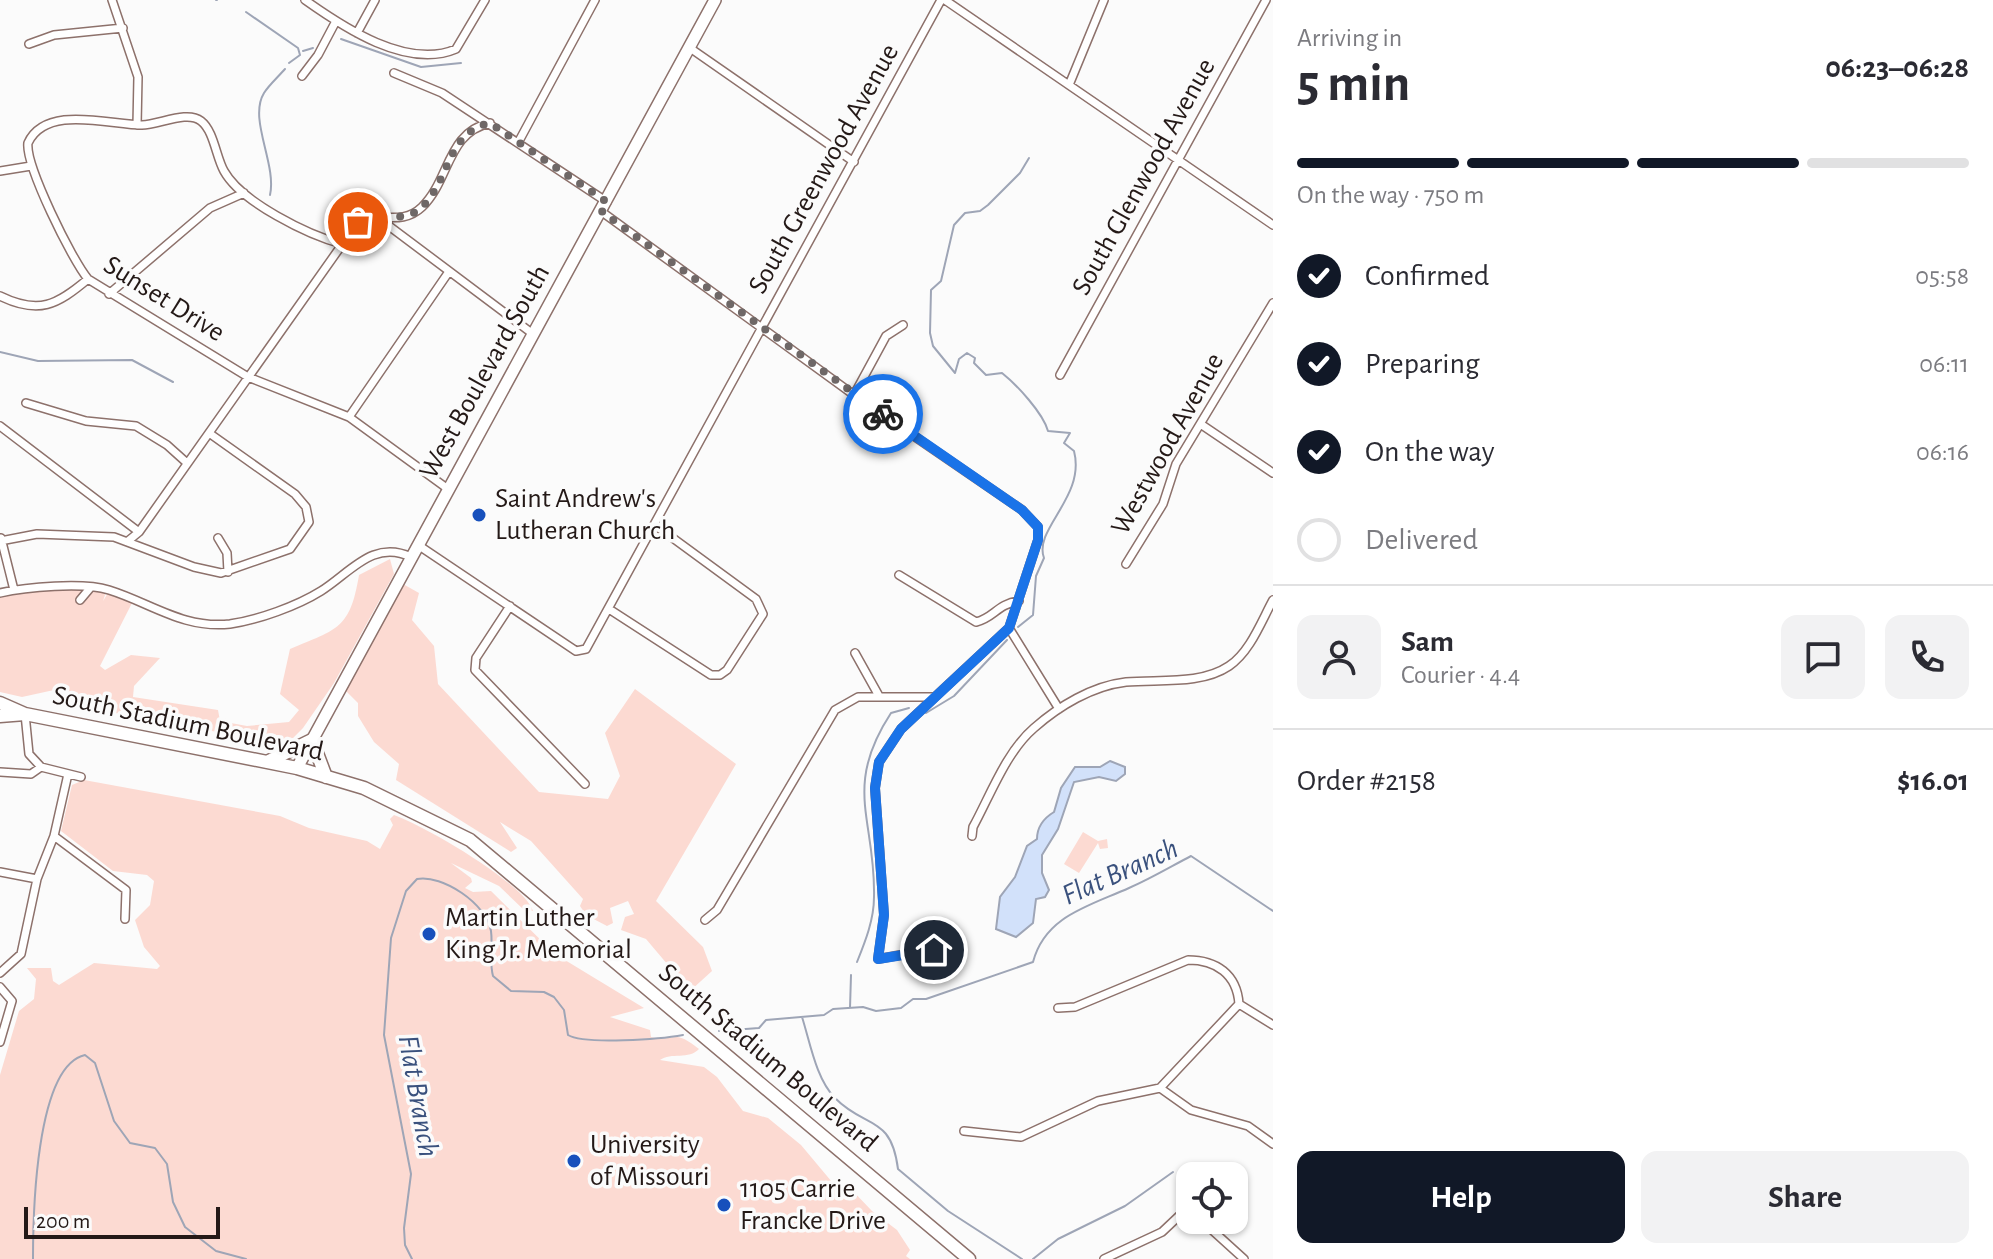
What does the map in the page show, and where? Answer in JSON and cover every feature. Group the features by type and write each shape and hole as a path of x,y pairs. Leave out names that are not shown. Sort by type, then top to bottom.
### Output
{"main road":[{"name":"West Boulevard South","path":"297,768 715,0"},
{"path":"0,703 25,714"},
{"name":"South Stadium Boulevard","path":"0,716 25,714 297,768 364,788 470,840 969,1259"},
{"path":"267,762 312,740 326,777"}],"street":[{"path":"112,0 138,77 137,125"},
{"path":"305,0 357,33 408,52 450,51 464,40 485,0"},
{"path":"357,33 375,0"},
{"path":"519,141 595,0"},
{"path":"943,0 1273,225"},
{"name":"South Greenwood Avenue","path":"510,606 581,653 609,609 943,0"},
{"path":"1069,85 1104,0"},
{"name":"South Glenwood Avenue","path":"1060,375 1266,0"},
{"path":"302,76 318,55 336,21"},
{"path":"29,44 54,35 123,28"},
{"path":"690,48 854,162"},
{"path":"394,73 442,93 519,141 762,328 1031,518 1038,527 1038,540 1009,628 901,729 879,762 875,788 884,915 878,959 956,945"},
{"path":"0,171 31,166 28,143 33,134 44,128 75,120 157,125 190,116 202,122 229,179 244,193 315,237 342,244"},
{"path":"128,541 139,532 342,244 364,218 403,218 418,210 429,198 462,135 490,123"},
{"name":"Sunset Drive","path":"31,166 74,258 88,279 248,377 349,417 448,489"},
{"path":"109,294 210,208 244,193"},
{"path":"380,219 533,334"},
{"path":"349,417 448,273"},
{"path":"0,296 27,306 42,306 56,303 88,279"},
{"name":"Westwood Avenue","path":"1126,564 1163,504 1176,464 1273,303"},
{"path":"854,395 886,336 903,325"},
{"path":"26,403 86,421 136,426 167,445 187,463"},
{"path":"1202,425 1273,473"},
{"path":"0,426 139,532"},
{"path":"14,590 1,540 37,534 128,541 194,567 228,572 290,549 306,529 308,515 295,494 209,433"},
{"path":"609,609 711,675 720,675 727,670 759,624 763,614 756,599 655,525"},
{"path":"218,538 227,553 228,572"},
{"path":"417,545 510,606 476,658 475,670 585,784"},
{"path":"0,593 91,587 107,589 178,620 195,624 232,623 305,600 367,557 386,550 411,557"},
{"path":"899,575 976,622 985,620 1003,604 1019,601"},
{"path":"80,600 91,587"},
{"path":"972,836 973,827 1018,747 1032,729 1059,709 1100,687 1208,677 1229,666 1249,644 1273,600"},
{"path":"1009,628 1059,709"},
{"path":"855,653 879,696"},
{"path":"705,920 717,910 826,721 846,702 879,696 935,697"},
{"path":"25,714 29,754 41,767 81,777"},
{"path":"0,772 31,774 41,767"},
{"path":"0,973 21,954 37,879 54,836 68,774"},
{"path":"54,836 126,890 125,919"},
{"path":"0,872 37,879"},
{"path":"1058,1008 1075,1007 1188,960 1218,965 1234,981 1239,1004 1273,1025"},
{"path":"0,987 12,1001 0,1042"},
{"path":"964,1131 1021,1137 1098,1101 1160,1088 1239,1004"},
{"path":"1160,1088 1191,1110 1248,1126 1273,1144"},
{"path":"1104,1259 1162,1232 1176,1219"},
{"path":"1216,1234 1244,1259"}],"shaded area":[{"path":"390,559 394,574 334,683 293,738 276,743 94,709 71,703 54,690 22,697 0,692 0,593 19,589 107,589 103,601 108,593 132,603 100,666 105,670 131,655 160,658 134,686 133,697 218,710 220,721 247,726 289,722 299,710 280,694 290,649 320,637 339,625 351,607 359,575"},
{"path":"403,584 419,593 412,620 434,646 438,684 539,792 608,799 620,776 605,733 635,689 736,764 656,901 703,947 712,971 690,991 646,939 621,930 625,917 634,914 628,901 610,908 613,923 607,926 586,915 580,906 583,899 531,841 500,822 517,848 511,852 396,780 399,764 374,742 358,716 358,703 345,690"},
{"path":"84,780 280,816 309,828 367,841 380,849 393,825 390,819 394,815 448,842 512,886 533,911 524,910 499,886 451,863 471,878 472,882 465,888 473,892 491,891 555,954 644,1008 610,1017 650,1030 651,1037 678,1037 699,1049 660,1060 704,1067 717,1077 743,1111 768,1118 801,1145 832,1182 851,1189 872,1211 897,1230 910,1250 906,1256 910,1259 0,1259 0,1075 19,1011 34,999 36,979 27,968 51,968 53,981 59,985 94,963 157,969 160,966 144,947 135,920 150,905 154,881 147,875 113,871 61,831 72,785"},
{"path":"1083,832 1098,841 1107,839 1108,848 1100,849 1098,843 1079,873 1064,864"}],"water":[{"path":"1110,761 1125,767 1125,774 1116,781 1099,777 1074,782 1058,829 1042,855 1042,873 1049,890 1045,897 1036,899 1033,923 1016,937 996,929 1000,897 1015,877 1027,846 1037,839 1042,823 1054,812 1061,788 1075,767 1100,767"}],"waterway":[{"path":"246,12 298,48 300,55 289,63"},
{"path":"341,39 421,67 461,63"},
{"path":"303,51 313,48"},
{"path":"270,195 270,170 259,116 260,104 266,90 285,69"},
{"path":"1018,627 1033,615 1036,576 1044,558 1046,536 1073,483 1076,468 1074,451 1064,443 1070,433 1048,431 1035,408 1015,385 1002,373 986,375 974,363 975,358 967,353 959,359 955,373 933,346 930,333 931,290 941,281 954,225 965,213 980,211 988,205 1020,173 1029,158"},
{"path":"0,352 38,361 132,360 173,382"},
{"path":"926,713 954,696 1007,640"},
{"path":"857,962 874,906 865,804 868,763 876,739 891,713 909,708"},
{"name":"Flat Branch","path":"719,1031 759,1028 766,1020 824,1015 833,1009 863,1007 876,1011 901,1008 913,999 926,999 1033,962 1047,934 1070,914 1145,881 1191,856 1273,911"},
{"name":"Flat Branch","path":"412,1259 405,1245 404,1228 411,1174 384,1035 391,938 406,891 417,879 439,881 472,901 488,921 491,931 493,976 511,991 544,992 554,997 564,1010 568,1035 590,1040 683,1035"},
{"path":"850,1008 851,975"},
{"path":"802,1017 814,1060 828,1090 846,1108 883,1131 895,1151 898,1169 948,1211 1022,1259"},
{"name":"Flat Branch","path":"33,1259 36,1179 47,1114 56,1086 68,1065 85,1055 95,1063 114,1121 130,1143 155,1148 167,1164 173,1202 185,1227 216,1251 246,1259"},
{"path":"1033,1259 1058,1239 1125,1206 1173,1172"}],"way so far":[{"path":"358,222 369,217 403,218 418,210 429,198 462,135 478,125 490,123 607,202 602,212 883,414"}],"place":[{"name":"Saint Andrew's Lutheran Church","path":"479,515"},
{"name":"Martin Luther King Jr. Memorial","path":"429,934"},
{"name":"University of Missouri","path":"574,1161"},
{"name":"1105 Carrie Francke Drive","path":"724,1205"}],"route":[{"path":"883,414 1022,510 1038,527 1038,540 1014,621 901,729 879,762 875,788 884,915 878,959 934,950"}]}
